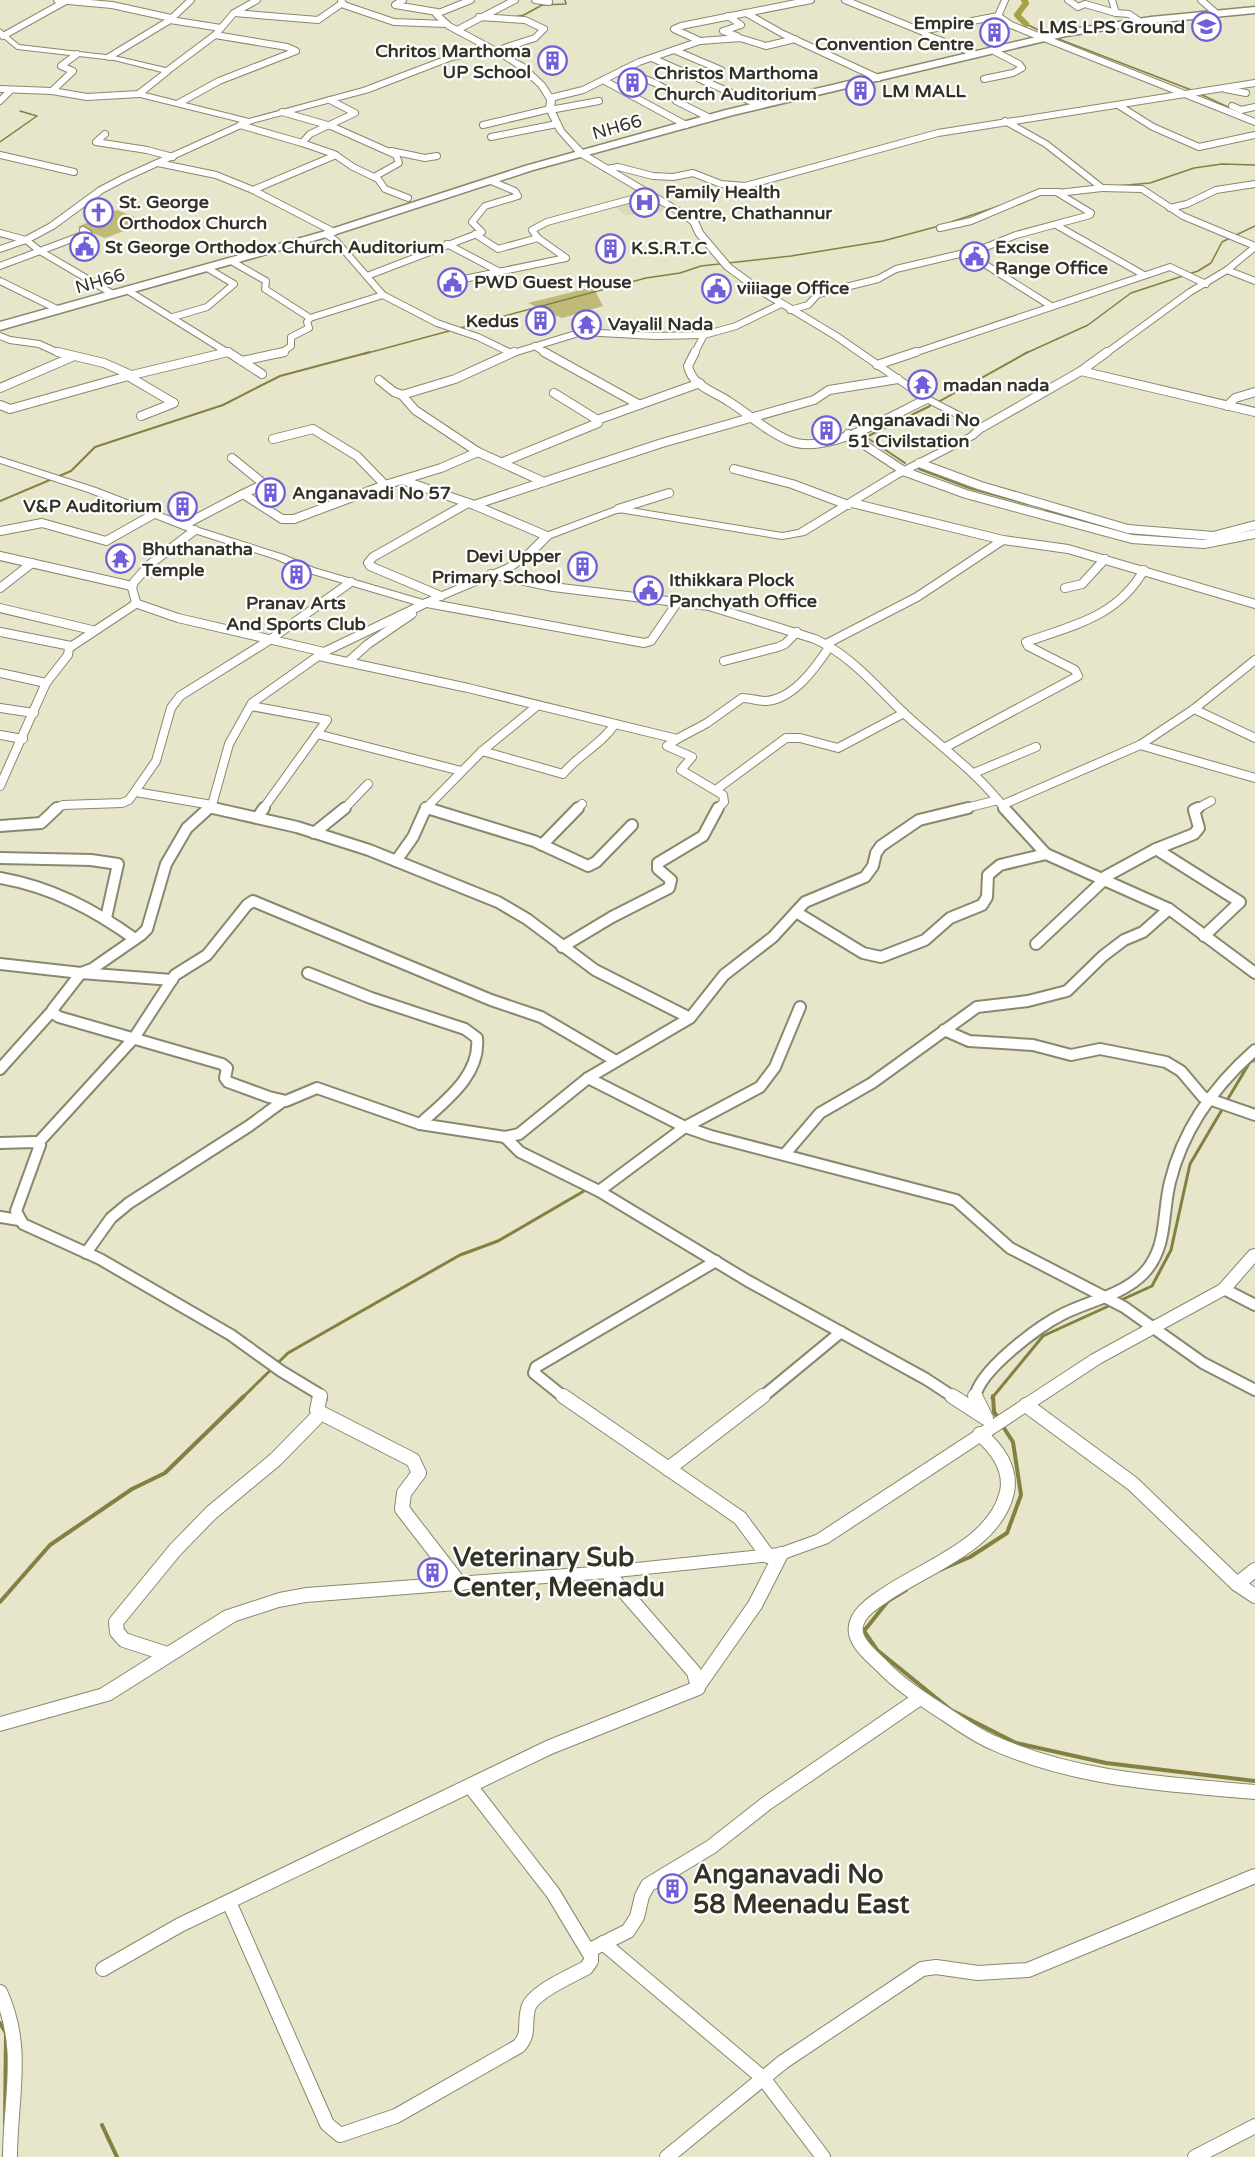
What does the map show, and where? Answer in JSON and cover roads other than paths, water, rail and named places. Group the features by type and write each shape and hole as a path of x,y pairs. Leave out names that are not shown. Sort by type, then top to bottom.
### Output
{"highway":[{"name":"NH66","path":"0,326 331,233 528,168 759,105 1043,38 1139,21 1255,10"}],"street":[{"path":"57,0 112,5 221,28"},
{"path":"112,5 122,0"},
{"path":"109,57 170,19 191,0"},
{"path":"139,94 215,35 234,13 256,0"},
{"path":"332,0 394,22 447,24"},
{"path":"403,0 395,5 437,12 471,0"},
{"path":"456,30 515,0"},
{"path":"535,0 549,2"},
{"path":"776,0 785,5"},
{"path":"700,41 674,29 811,0"},
{"path":"844,0 976,54"},
{"path":"998,16 1005,0"},
{"path":"1068,0 1078,7 1085,4 1103,11 1129,14 1139,21"},
{"path":"1112,0 1116,12"},
{"path":"1201,0 1216,13"},
{"path":"66,1 30,23 2,33 17,47 109,57 167,71"},
{"path":"234,13 318,20 324,18 341,2"},
{"path":"437,12 438,16 456,30 494,50 531,74 550,98 550,109 561,131 582,154 695,223 699,233 725,263 781,304 821,326 927,399 983,427"},
{"path":"746,13 878,78"},
{"path":"728,16 741,25 723,31 740,38 766,46 795,39"},
{"path":"921,31 998,16 1011,25 1088,58 1188,93 1255,122"},
{"path":"479,17 525,20 544,29 536,38 504,48"},
{"path":"179,103 219,81 296,51 287,47 215,35"},
{"path":"550,98 583,90 622,70 700,41 740,38"},
{"path":"0,249 26,240 52,226 101,190 249,121 366,90 450,58 494,50"},
{"path":"674,50 721,70 704,81"},
{"path":"984,78 1013,73 1022,68 1019,64 993,50"},
{"path":"52,91 73,71 61,66 76,54"},
{"path":"652,58 759,105"},
{"path":"622,70 655,83 670,92 679,103 710,118"},
{"path":"603,80 686,125"},
{"path":"607,169 618,167 653,176 673,177 693,173 722,184 745,186 938,133 1255,83"},
{"path":"1222,88 1232,92 1246,93"},
{"path":"0,89 52,91 87,97 139,94 249,121"},
{"path":"0,101 11,90"},
{"path":"1199,91 1238,109 1255,107"},
{"path":"302,143 306,137 331,126 355,111 330,100"},
{"path":"483,125 550,109 599,101"},
{"path":"1118,105 1153,127 1199,147 1255,135"},
{"path":"282,112 331,126 390,151 425,158 438,156"},
{"path":"1005,121 1046,144 1102,189"},
{"path":"491,137 557,124"},
{"path":"240,125 336,155 353,167 374,177 385,189 408,198"},
{"path":"105,134 96,142 172,156"},
{"path":"374,177 399,163 399,158 390,151"},
{"path":"0,155 74,172"},
{"path":"253,190 336,155"},
{"path":"158,163 216,175 253,190 331,233 383,295 437,323 478,337 511,353"},
{"path":"368,276 483,231 472,222 483,208 518,196 514,191 491,181"},
{"path":"1170,208 1187,204 1216,190 1255,184"},
{"path":"618,510 788,536 801,533 903,471 972,436 983,427 1081,371 1190,292 1227,270 1255,247 1193,221 1136,187 1040,192 970,221 940,228"},
{"path":"790,310 808,305 818,294 872,282 896,269 967,253 1016,235 1092,214 1059,192"},
{"path":"464,279 566,258 538,238 532,230 542,224 650,194"},
{"path":"1056,225 1144,275"},
{"path":"0,266 88,233 83,230"},
{"path":"0,232 26,240 40,251 113,294"},
{"path":"475,234 498,249 538,238"},
{"path":"447,244 500,272"},
{"path":"967,253 1051,306"},
{"path":"231,261 266,281 265,289 310,318"},
{"path":"877,364 1170,267 1206,284"},
{"path":"173,317 207,307 224,290 234,284 207,268"},
{"path":"1227,270 1255,280"},
{"path":"0,281 58,310"},
{"path":"127,290 262,374"},
{"path":"242,361 286,352 291,346 291,337 309,328 307,322 310,318 383,295"},
{"path":"402,395 455,379 511,353 582,332 655,336 704,335 736,326 781,304"},
{"path":"704,335 688,366 691,375 772,432 806,446 848,434 927,399"},
{"path":"0,336 10,340 39,344 72,357 104,363 129,375 174,403 141,416"},
{"path":"536,346 570,368 638,404"},
{"path":"0,405 10,409 129,375 228,352"},
{"path":"0,388 72,357"},
{"path":"1081,371 1255,412"},
{"path":"441,596 370,566 368,563 373,558 471,504 750,416 813,400 829,390 898,379"},
{"path":"379,380 394,392 402,395 415,410 478,452 544,482"},
{"path":"503,462 598,423 597,420 700,383"},
{"path":"1227,406 1235,398 1255,392"},
{"path":"554,393 597,420"},
{"path":"273,439 312,428 357,456 385,485"},
{"path":"848,434 903,471 956,491 1137,531 1213,536 1255,525"},
{"path":"243,494 282,519 291,520 385,485 441,468 478,452"},
{"path":"184,525 264,484 232,458"},
{"path":"0,460 62,479 195,530 351,582 426,604 644,643 651,641 677,603"},
{"path":"919,463 1035,508 1115,535 1204,544 1255,534"},
{"path":"735,469 792,484 850,504 1003,540 1068,549 1251,603 1255,595"},
{"path":"402,480 471,504 547,536"},
{"path":"0,1069 52,1011 81,973 92,969 147,929 166,864 187,828 211,806 230,744 251,706 265,692 321,654 441,596 510,567 531,552 547,536 669,493"},
{"path":"0,531 12,532 38,523 106,542 154,514"},
{"path":"132,586 156,559 195,530"},
{"path":"562,947 612,917 669,888 671,880 658,869 658,864 703,836 708,830 709,820 724,802 723,795 717,789 682,773 681,769 692,757 667,746 707,723 742,698 766,701 777,698 806,677 819,663 828,645 879,621 924,595 1003,540"},
{"path":"0,555 132,586"},
{"path":"1065,588 1082,585 1105,559"},
{"path":"0,588 32,563"},
{"path":"946,747 1078,676 1076,670 1028,646 1026,642 1061,632 1098,616 1135,587 1144,570"},
{"path":"491,574 554,587 719,608 797,632 828,645 874,682 904,713 974,773 1046,854 1169,909 1255,973"},
{"path":"0,826 41,823 54,809 66,805 122,803 129,800 156,761 168,716 175,701 185,692 268,640 351,582"},
{"path":"132,586 135,603"},
{"path":"135,603 178,618 348,662 468,688 677,739"},
{"path":"0,786 46,684 68,655 71,646 135,603"},
{"path":"348,662 368,644 426,604"},
{"path":"0,608 92,630"},
{"path":"0,632 71,646"},
{"path":"724,662 778,647 785,644 797,632"},
{"path":"86,1252 111,1218 129,1203 249,1126 283,1101 294,1099 305,1091 317,1088 420,1124 505,1137 519,1134 588,1078 646,1046 690,1018 723,975 773,937 796,912 813,898 865,877 873,866 878,849 920,820 1000,802 1140,745 1194,709 1255,660"},
{"path":"0,673 46,684"},
{"path":"251,706 327,720 257,818"},
{"path":"396,861 410,842 425,807 482,751 537,706"},
{"path":"0,708 34,713"},
{"path":"1194,709 1255,738"},
{"path":"717,789 786,738 800,738 838,748 904,713"},
{"path":"482,751 563,774 576,758 606,737 615,724"},
{"path":"317,734 461,771"},
{"path":"0,735 22,738"},
{"path":"1140,745 1255,778"},
{"path":"974,773 1036,747"},
{"path":"314,832 339,814 368,784"},
{"path":"136,792 211,806 314,832 396,861 506,906 595,970 690,1018"},
{"path":"1036,944 1103,879 1156,849 1197,831 1198,825 1194,810 1211,801"},
{"path":"542,845 582,804"},
{"path":"425,807 511,832 584,866 590,866 632,825"},
{"path":"1156,849 1240,902 1239,906 1204,936"},
{"path":"796,912 863,953 881,957 925,940 950,918 982,905 987,897 988,875 995,867 1046,854"},
{"path":"0,858 91,860 118,864 106,918"},
{"path":"0,878 40,886 65,896 106,918 135,939"},
{"path":"0,1143 38,1143 134,1038 179,971 207,956 247,905 257,902 457,986 541,1017 616,1061"},
{"path":"785,1154 820,1113 872,1083 977,1007 1028,1001 1067,991 1104,956 1124,940 1143,932 1169,909"},
{"path":"0,964 172,980"},
{"path":"308,973 371,998 465,1029 477,1038 478,1056 469,1073 420,1124"},
{"path":"598,1191 630,1170 685,1127 760,1087 779,1059 800,1007"},
{"path":"52,1011 59,1017 222,1064 227,1068 225,1078 228,1082 283,1101"},
{"path":"944,1030 969,1041 1033,1045 1071,1055 1100,1049 1166,1062 1181,1071 1195,1090 1209,1100 1255,1115"},
{"path":"1255,1050 1238,1063 1209,1100 1179,1150 1169,1185 1165,1229 1158,1253 1140,1277 1106,1297 1062,1315 1032,1333 984,1378 975,1391 975,1398 993,1424 1008,1480 1008,1497 999,1519 972,1542 886,1593 861,1614 855,1626 857,1639 893,1679 991,1742 1053,1766 1077,1772 1255,1792"},
{"path":"588,1078 685,1127 956,1200 1010,1248 1124,1306 1203,1363 1255,1390"},
{"path":"505,1137 520,1152 598,1191 716,1261 926,1379 993,1424"},
{"path":"19,1220 16,1211 40,1148 38,1143"},
{"path":"0,1217 19,1220 29,1227 86,1252 231,1335 280,1371 319,1394 321,1397 317,1410 321,1413 413,1460 419,1473 402,1496 402,1510 460,1584"},
{"path":"0,1724 105,1695 230,1616 279,1600 306,1595 607,1572 775,1555 822,1539 993,1424 1096,1359 1224,1289 1255,1254"},
{"path":"716,1261 544,1360 534,1370 536,1376 548,1386 740,1518 775,1555"},
{"path":"1224,1289 1255,1305"},
{"path":"668,1469 738,1417 841,1332"},
{"path":"1026,1405 1133,1484 1237,1584 1255,1596"},
{"path":"167,1654 123,1640 117,1632 116,1622 175,1550 212,1513 276,1459 321,1413"},
{"path":"103,1970 180,1925 550,1747 693,1691 755,1605 775,1555"},
{"path":"1237,1584 1255,1570"},
{"path":"607,1572 694,1672 699,1685"},
{"path":"588,1951 620,1935 633,1924 648,1885 711,1847 767,1803 920,1698"},
{"path":"229,1902 327,2124 340,2135 348,2134 396,2115 519,2046 528,2033 525,2013 534,1998 590,1964 591,1956 553,1893 470,1786"},
{"path":"667,2157 783,2062 922,1969 936,1967 978,1973 1028,1970 1255,1876"},
{"path":"603,1943 764,2078 823,2157"},
{"path":"0,1992 11,2012 16,2031 17,2065 10,2116 10,2157"},
{"path":"1195,2157 1255,2126"}],"waterway":[{"path":"514,17 524,15 542,5 566,4 565,0"},
{"path":"1024,0 1026,3 1017,15 1026,24"},
{"path":"1026,24 1049,35"},
{"path":"1056,38 1194,91"},
{"path":"1200,94 1232,109"},
{"path":"0,142 37,116 20,111"},
{"path":"1116,186 1150,183 1194,168 1222,164 1255,165"},
{"path":"951,222 1002,205"},
{"path":"460,328 646,278 680,273 701,266 791,256 883,241 939,226"},
{"path":"1234,236 1255,226"},
{"path":"1026,353 1088,325 1131,293 1198,271 1211,263 1222,242 1230,238"},
{"path":"364,354 449,331"},
{"path":"0,501 71,471 95,447 223,405 280,376 370,352"},
{"path":"940,401 1026,353"},
{"path":"905,463 866,437 930,406"},
{"path":"919,469 969,488 1027,504"},
{"path":"1046,510 1100,525"},
{"path":"1127,532 1138,535 1186,538"},
{"path":"1226,1102 1250,1062 1255,1060"},
{"path":"1119,1301 1152,1286 1171,1250 1190,1164 1223,1108"},
{"path":"242,1398 288,1353 460,1255 498,1241 584,1191"},
{"path":"993,1397 1043,1336 1113,1304"},
{"path":"0,1602 50,1545 132,1489 165,1473 244,1396"},
{"path":"993,1397 994,1412 999,1419"},
{"path":"940,1570 970,1557 1007,1533 1021,1495 1013,1442 1002,1425"},
{"path":"906,1590 888,1601 864,1631 877,1650 951,1710 1016,1743 1106,1763 1255,1781"},
{"path":"0,2023 6,2033 5,2125"},
{"path":"102,2125 117,2157"}],"place":[{"name":"LMS LPS Ground","path":"1206,27"},
{"name":"Empire Convention Centre","path":"995,33"},
{"name":"Chritos Marthoma UP School","path":"552,61"},
{"name":"Christos Marthoma Church Auditorium","path":"633,83"},
{"name":"LM MALL","path":"861,91"},
{"name":"Family Health Centre, Chathannur","path":"644,202"},
{"name":"St. George Orthodox Church","path":"98,212"},
{"name":"St George Orthodox Church Auditorium","path":"84,247"},
{"name":"K.S.R.T.C","path":"610,248"},
{"name":"Excise Range Office","path":"974,257"},
{"name":"PWD Guest House","path":"453,282"},
{"name":"viiiage Office","path":"716,288"},
{"name":"Kedus","path":"540,321"},
{"name":"Vayalil Nada","path":"587,324"},
{"name":"madan nada","path":"922,385"},
{"name":"Anganavadi No 51 Civilstation","path":"827,430"},
{"name":"Anganavadi No 57","path":"271,493"},
{"name":"V&P Auditorium","path":"183,506"},
{"name":"Bhuthanatha Temple","path":"121,559"},
{"name":"Devi Upper Primary School","path":"582,566"},
{"name":"Pranav Arts And Sports Club","path":"296,574"},
{"name":"Ithikkara Plock Panchyath Office","path":"648,590"},
{"name":"Veterinary Sub Center, Meenadu","path":"432,1572"},
{"name":"Anganavadi No 58 Meenadu East","path":"672,1889"}]}
